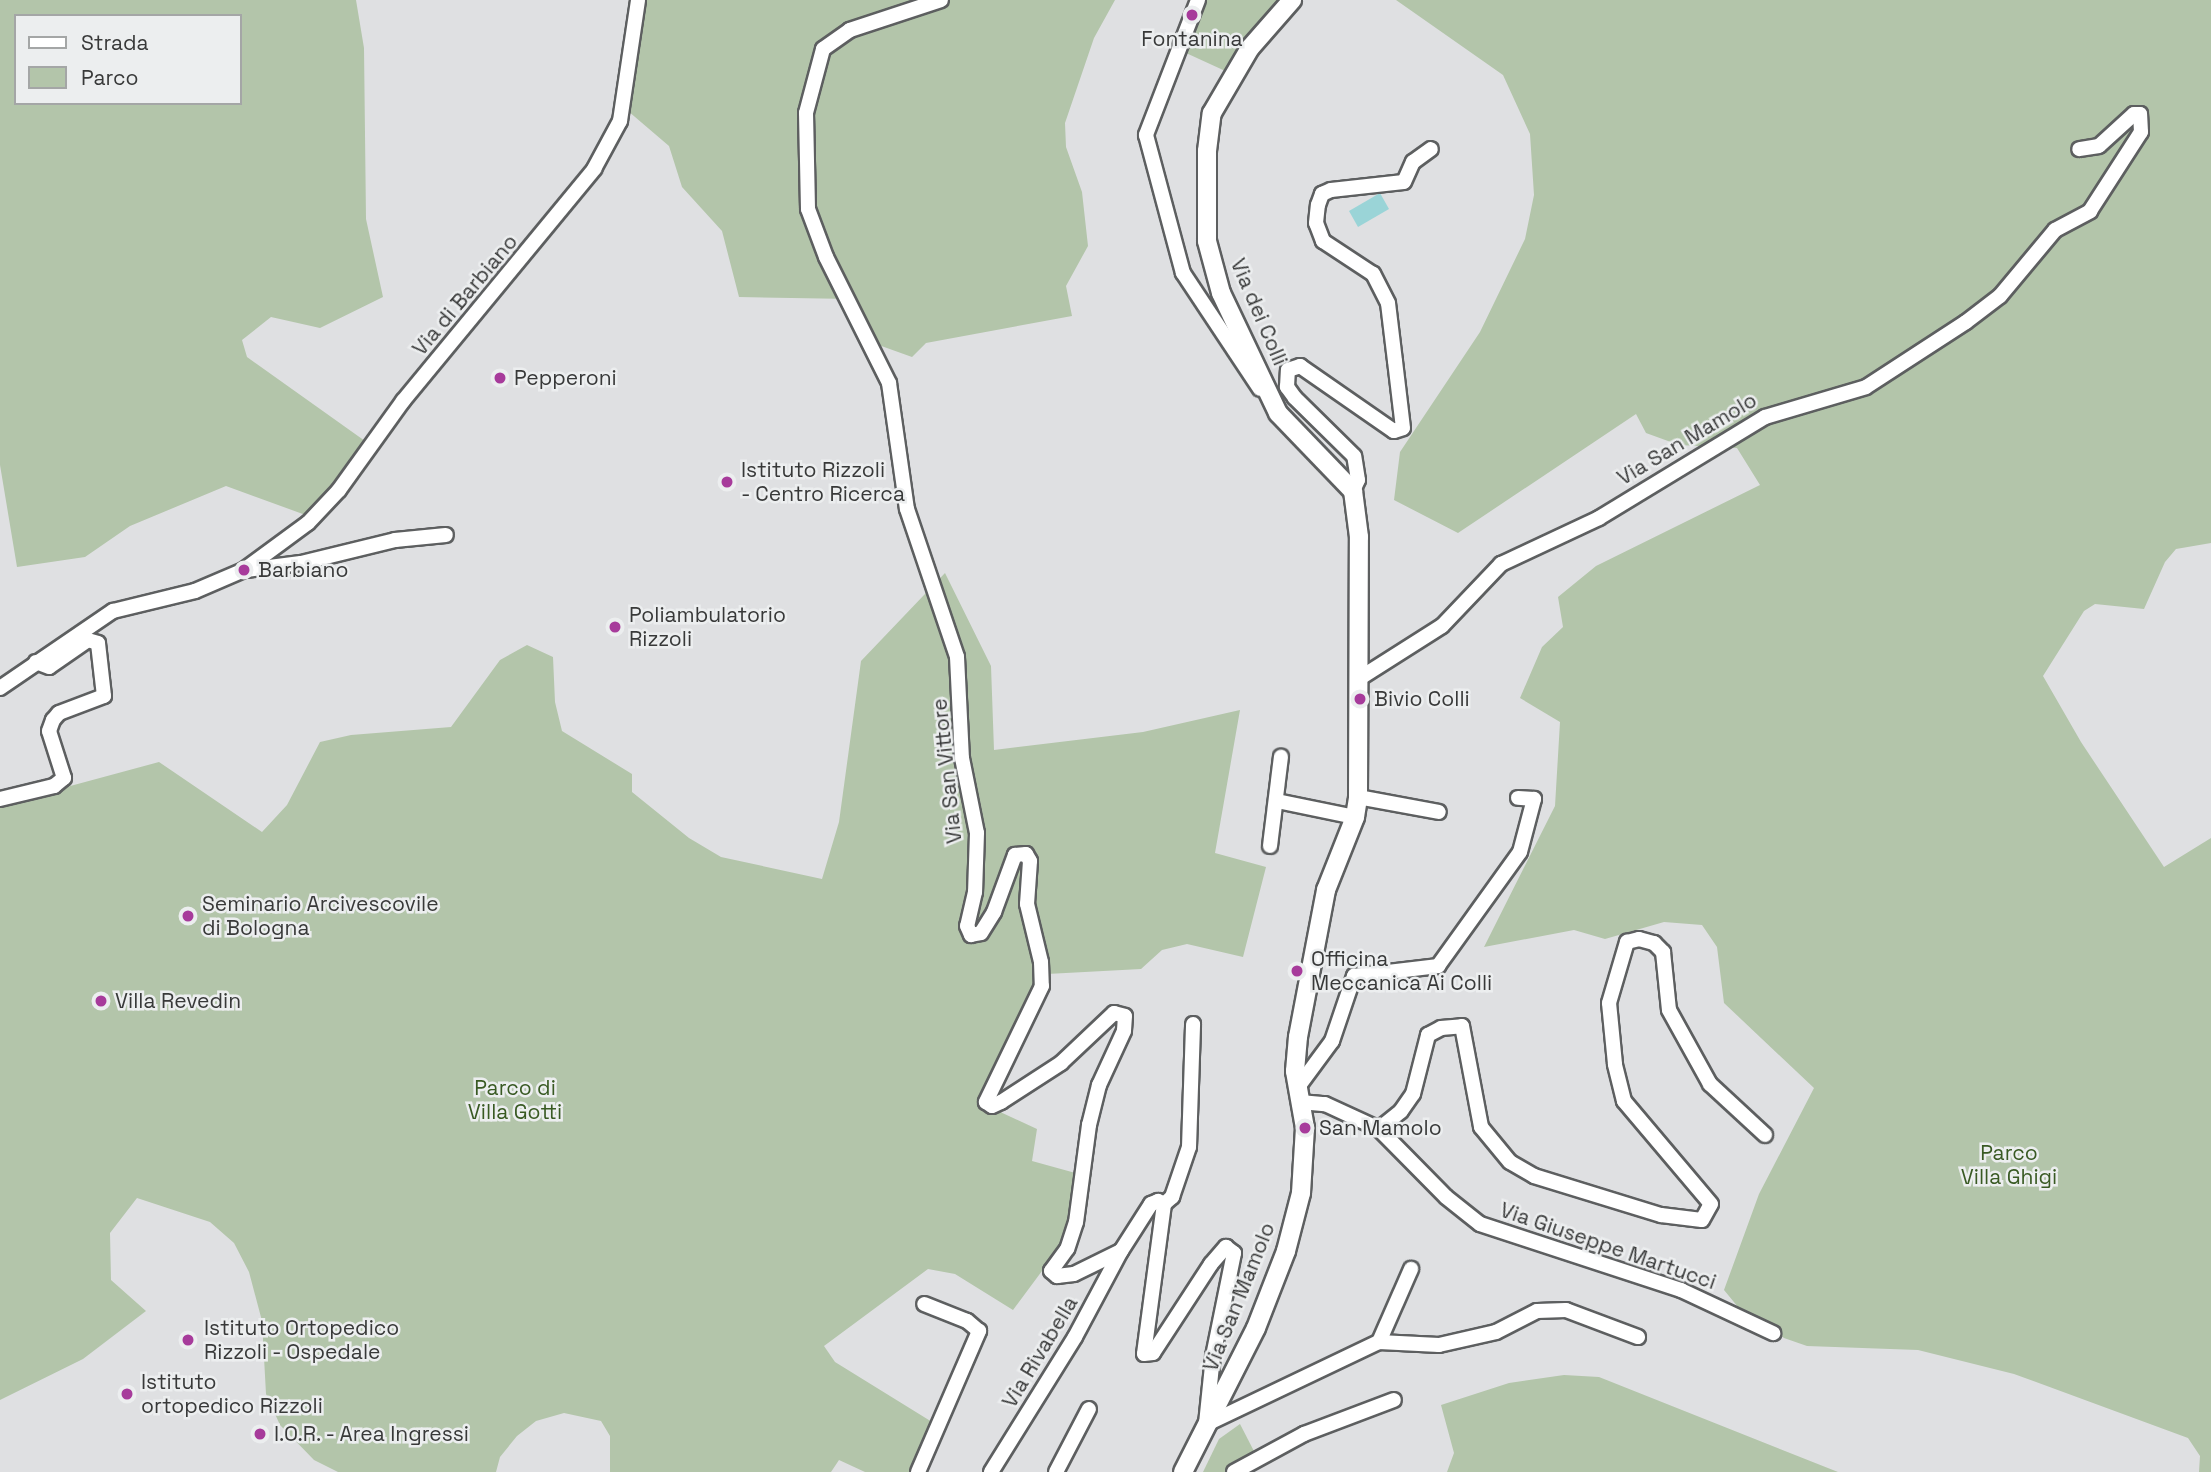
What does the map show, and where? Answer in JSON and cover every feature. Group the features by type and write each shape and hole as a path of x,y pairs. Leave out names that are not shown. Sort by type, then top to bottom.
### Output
{"main road":[{"name":"Via dei Colli","path":"1278,413 1216,277 1207,241 1206,178 1208,133 1220,97 1250,48 1292,0"},
{"path":"1278,413 1353,491"},
{"name":"Via San Mamolo","path":"1183,1472 1256,1328 1286,1251 1301,1192 1305,1128 1299,1094 1298,1037 1326,890 1355,817 1358,797 1359,519 1353,491"}],"street":[{"name":"Via di Barbiano","path":"0,688 113,611 195,591 244,570 308,523 339,491 403,401 594,169 620,121 638,0"},
{"name":"Via San Vittore","path":"941,0 850,30 823,48 806,113 808,209 826,257 889,383 907,509 957,657 962,758 977,833 975,892 967,926 971,935 981,933 994,912 1015,855 1026,854 1030,862 1027,904 1041,962 1042,986 986,1102 992,1106 1001,1102 1062,1063 1114,1013 1125,1016 1124,1031 1099,1085 1089,1125 1076,1222 1068,1249 1051,1271 1057,1276 1074,1274 1121,1251"},
{"path":"1198,0 1146,135 1183,273 1278,413"},
{"name":"Via San Mamolo","path":"1360,678 1442,626 1501,564 1599,518 1765,416 1866,387 1966,322 2000,296 2055,230 2090,211 2141,132 2140,114 2134,114 2099,146 2079,149"},
{"name":"Via San Mamolo","path":"1353,491 1358,480 1354,456 1295,398 1287,387 1289,370 1300,366 1394,431 1403,428 1388,303 1373,275 1323,241 1316,223 1318,205 1322,194 1331,190 1404,182 1413,162 1431,149"},
{"name":"Via di Barbiano","path":"244,570 301,564 395,540 446,535"},
{"path":"0,799 54,786 64,778 49,731 53,720 59,713 104,696 98,643 88,640 49,667 36,662"},
{"path":"1270,846 1281,757"},
{"path":"1358,797 1439,812"},
{"path":"1299,1094 1332,1041 1354,976 1438,966 1520,852 1534,799 1518,798"},
{"path":"1277,801 1355,817"},
{"path":"1379,1129 1401,1111 1413,1094 1428,1035 1441,1028 1462,1026 1481,1127 1510,1162 1534,1176 1661,1215 1702,1220 1711,1204 1624,1101 1615,1064 1609,1003 1627,942 1639,939 1654,943 1663,952 1669,1010 1710,1084 1765,1135"},
{"path":"1121,1251 1151,1204 1164,1203 1172,1197 1189,1147 1192,1024"},
{"name":"Via Giuseppe Martucci","path":"1299,1094 1379,1129 1446,1197 1480,1224 1681,1290 1773,1333"},
{"path":"1164,1203 1144,1354 1153,1353 1211,1264 1226,1247 1234,1253 1213,1356 1208,1427"},
{"name":"Via Rivabella","path":"990,1472 1075,1337 1121,1251"},
{"path":"1379,1342 1410,1269"},
{"path":"918,1472 979,1331 967,1321 923,1304"},
{"path":"1208,1427 1379,1342 1439,1345 1496,1332 1537,1311 1566,1310 1638,1337"},
{"path":"1234,1472 1304,1434 1394,1400"},
{"path":"1056,1472 1089,1409"}],"green space":[{"path":"0,0 356,0 364,48 366,219 383,297 320,328 271,317 242,340 247,357 372,446 311,517 226,486 130,526 85,557 17,567 0,465"},
{"path":"636,0 1115,0 1094,38 1065,123 1066,147 1082,192 1088,246 1066,286 1072,316 926,343 912,357 873,343 851,299 739,297 722,231 682,187 669,146 621,105"},
{"path":"1207,0 1297,0 1234,75 1186,53"},
{"name":"Parco Villa Ghigi","path":"1396,0 2211,0 2211,543 2176,549 2165,562 2144,609 2095,604 2084,611 2043,676 2081,742 2164,867 2211,838 2211,1472 2199,1472 2200,1456 2188,1438 2014,1374 1918,1350 1807,1346 1784,1338 1738,1307 1724,1290 1759,1194 1814,1088 1724,1003 1717,947 1702,925 1664,922 1605,939 1574,930 1484,947 1555,806 1560,722 1520,698 1542,647 1563,627 1558,597 1596,566 1760,485 1737,448 1679,445 1646,433 1636,414 1458,533 1394,500 1400,452 1480,332 1525,239 1534,195 1530,134 1503,75"},
{"name":"Parco di Villa Gotti","path":"945,573 991,666 994,750 1143,732 1240,710 1215,853 1266,867 1243,957 1187,944 1162,950 1141,969 1047,974 983,1104 1037,1129 1032,1161 1079,1174 1065,1240 1013,1310 955,1274 928,1269 824,1346 835,1362 945,1430 923,1472 865,1472 839,1460 831,1472 610,1472 610,1436 601,1421 564,1413 536,1421 517,1436 500,1457 496,1472 338,1472 314,1460 280,1425 266,1394 262,1321 249,1272 234,1243 210,1222 137,1198 110,1233 111,1280 146,1311 83,1359 0,1400 0,805 159,762 262,832 287,805 320,742 351,735 451,727 500,660 527,645 553,657 555,702 562,731 632,774 632,792 689,838 721,857 822,879 839,822 861,661"},
{"path":"1564,1375 1599,1377 1838,1472 1447,1472 1454,1453 1441,1405 1509,1383"},
{"path":"1240,1424 1258,1459 1234,1472 1203,1472 1219,1439"}],"water":[{"path":"1380,193 1389,209 1358,227 1349,211"}],"place":[{"name":"Fontanina","path":"1192,15"},
{"name":"Pepperoni","path":"500,378"},
{"name":"Istituto Rizzoli - Centro Ricerca","path":"727,482"},
{"name":"Barbiano","path":"244,570"},
{"name":"Poliambulatorio Rizzoli","path":"615,627"},
{"name":"Bivio Colli","path":"1360,699"},
{"name":"Seminario Arcivescovile di Bologna","path":"188,916"},
{"name":"Officina Meccanica Ai Colli","path":"1297,971"},
{"name":"Villa Revedin","path":"101,1001"},
{"name":"San Mamolo","path":"1305,1128"},
{"name":"Istituto Ortopedico Rizzoli - Ospedale","path":"188,1340"},
{"name":"Istituto ortopedico Rizzoli","path":"127,1394"},
{"name":"I.O.R. - Area Ingressi","path":"260,1434"}]}
